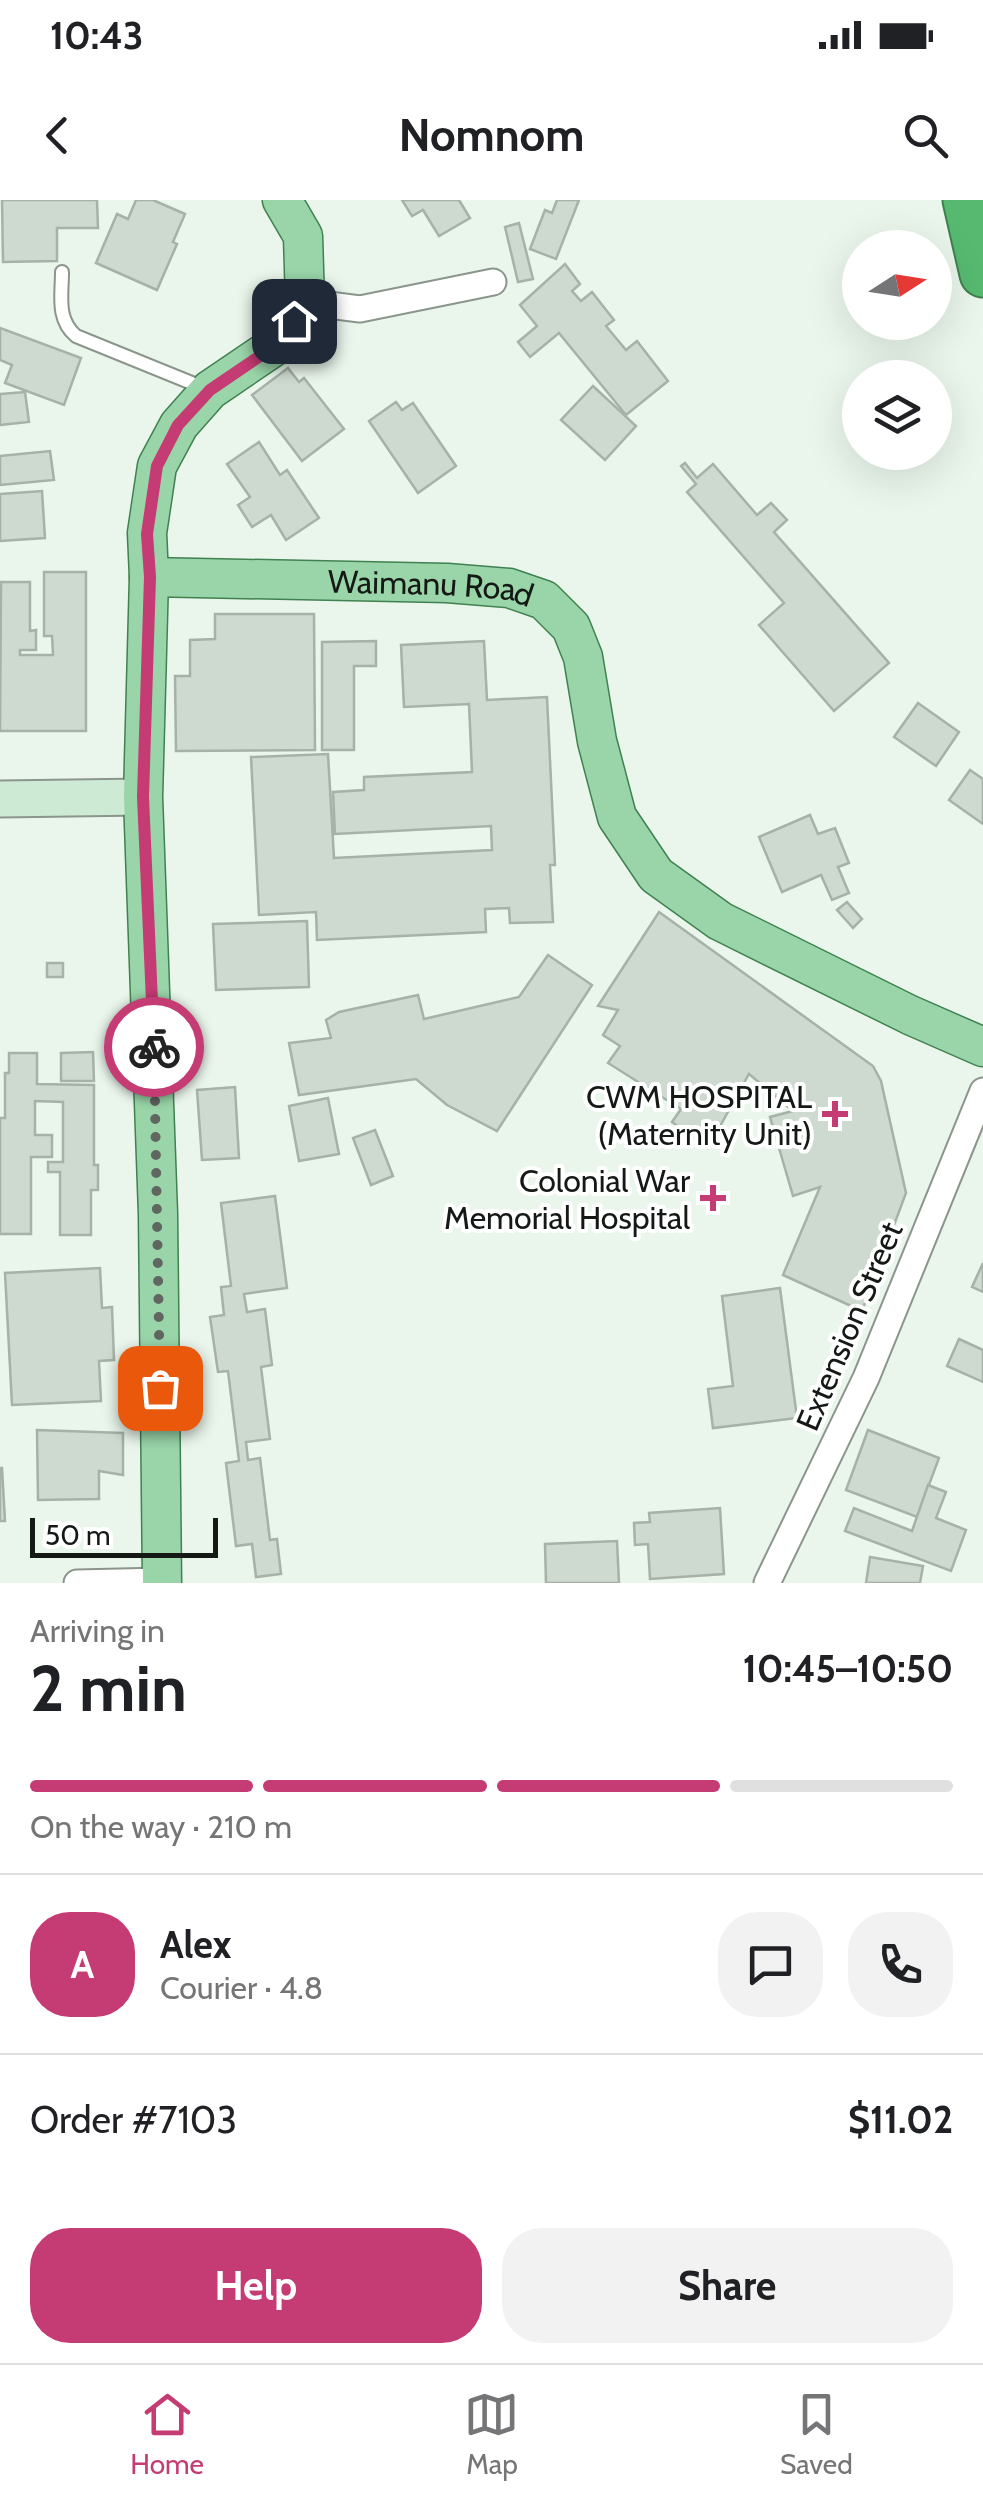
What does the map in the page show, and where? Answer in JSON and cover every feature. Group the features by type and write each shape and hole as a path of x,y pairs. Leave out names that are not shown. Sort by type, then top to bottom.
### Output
{"highway":[{"path":"966,200 983,274"}],"main road":[{"path":"162,1582 158,1214 143,797 150,577 147,534 157,466 178,425 210,390 282,341 304,302 303,236 282,200"},
{"name":"Waimanu Road","path":"150,577 447,583 509,588 544,600 570,627 583,657 617,817 656,874 720,920 983,1047"},
{"path":"0,799 143,797"}],"street":[{"path":"304,302 360,308 493,282"},
{"name":"Extension Street","path":"766,1583 866,1378 983,1091"},
{"path":"77,1583 162,1582"}],"lane":[{"path":"62,272 62,316 76,336 210,390"}],"building":[{"path":"2,200 97,200 98,228 57,228 57,261 3,262"},
{"path":"136,200 153,200 185,214 157,290 96,263 117,214 128,219"},
{"path":"402,200 459,200 470,218 439,236 423,210 412,216"},
{"path":"557,200 579,200 556,259 530,249 545,210 552,213"},
{"path":"519,223 533,279 518,282 505,227"},
{"path":"565,264 580,284 572,291 581,301 592,292 614,320 606,326 626,350 637,341 668,381 626,415 559,333 530,357 518,342 537,326 520,305"},
{"path":"0,328 81,358 64,405 5,383 12,365 0,360"},
{"path":"288,368 299,382 304,378 344,429 302,461 252,395"},
{"path":"593,386 636,426 605,460 561,420"},
{"path":"25,392 29,422 0,425 0,394"},
{"path":"396,402 402,410 413,403 456,466 418,493 369,421"},
{"path":"259,442 280,475 287,470 319,518 286,540 271,515 252,527 238,505 250,497 227,464"},
{"path":"50,451 54,480 0,485 0,456"},
{"path":"685,463 697,478 713,464 757,515 771,503 787,520 774,532 889,663 834,711 759,625 784,603 687,492 696,484 681,466"},
{"path":"42,491 45,538 0,541 0,494"},
{"path":"44,572 86,572 86,731 0,731 1,582 30,582 30,631 36,630 36,650 20,650 20,655 53,655 52,636 44,636"},
{"path":"215,614 314,614 315,750 176,751 175,676 190,676 190,640 215,639"},
{"path":"376,641 376,666 354,666 354,750 322,750 322,642"},
{"path":"484,641 487,700 547,697 555,865 550,865 553,922 510,923 509,908 485,909 486,932 317,940 316,912 259,915 251,757 328,754 334,858 492,850 491,826 335,834 333,792 364,790 364,777 472,772 469,704 404,707 401,645"},
{"path":"918,703 959,732 936,766 894,737"},
{"path":"970,770 983,779 983,824 949,800"},
{"path":"810,815 818,834 835,828 849,863 838,867 849,893 832,900 821,875 782,892 759,837"},
{"path":"847,902 862,919 853,928 837,910"},
{"name":"CWM HOSPITAL (Maternity Unit)","path":"659,912 873,1066 881,1081 906,1193 862,1311 783,1275 820,1187 793,1196 770,1117 793,1111 749,1074 708,1148 672,1122 681,1109 608,1063 620,1046 603,1035 618,1010 598,1006"},
{"path":"307,921 309,987 216,990 213,924"},
{"path":"548,955 592,985 497,1131 447,1105 416,1079 299,1095 289,1043 331,1038 326,1020 339,1012 418,995 424,1019 519,997"},
{"path":"47,963 63,963 63,977 47,977"},
{"path":"93,1052 94,1081 61,1081 61,1053"},
{"path":"9,1053 37,1053 37,1084 94,1085 94,1165 98,1165 98,1190 91,1190 91,1235 60,1235 60,1172 48,1172 48,1162 63,1162 63,1102 35,1101 35,1135 52,1135 52,1157 31,1157 31,1234 0,1234 0,1118 5,1118"},
{"path":"235,1087 239,1158 202,1160 197,1090"},
{"path":"328,1098 339,1154 299,1161 289,1106"},
{"path":"375,1130 393,1176 371,1185 353,1138"},
{"path":"275,1196 287,1288 244,1294 247,1312 265,1309 272,1365 261,1367 270,1439 246,1442 248,1460 260,1458 270,1540 277,1539 281,1574 256,1577 252,1544 236,1546 226,1463 239,1461 228,1371 218,1372 210,1317 224,1315 221,1287 231,1286 221,1203"},
{"path":"983,1263 983,1292 972,1287"},
{"path":"100,1268 102,1308 112,1307 114,1360 99,1361 101,1401 12,1405 5,1273"},
{"path":"780,1288 797,1418 713,1428 708,1389 733,1386 722,1296"},
{"path":"959,1339 983,1350 983,1382 947,1366"},
{"path":"37,1430 123,1433 123,1475 99,1471 99,1499 38,1500"},
{"path":"868,1430 939,1458 917,1517 846,1490"},
{"path":"2,1468 5,1521 0,1521"},
{"path":"928,1485 946,1492 936,1518 966,1530 951,1571 845,1531 854,1508 912,1531"},
{"path":"720,1508 724,1574 650,1579 648,1544 635,1545 634,1523 650,1522 649,1513"},
{"path":"617,1541 619,1583 546,1583 545,1544"},
{"path":"870,1557 923,1566 920,1583 866,1583"}],"way so far":[{"path":"154,1047 160,1388"}],"place":[{"name":"CWM HOSPITAL (Maternity Unit)","path":"835,1114"},
{"name":"Colonial War Memorial Hospital","path":"713,1198"}],"route":[{"path":"154,1047 143,797 150,577 147,534 157,466 178,425 210,390 282,341 294,321"}]}
